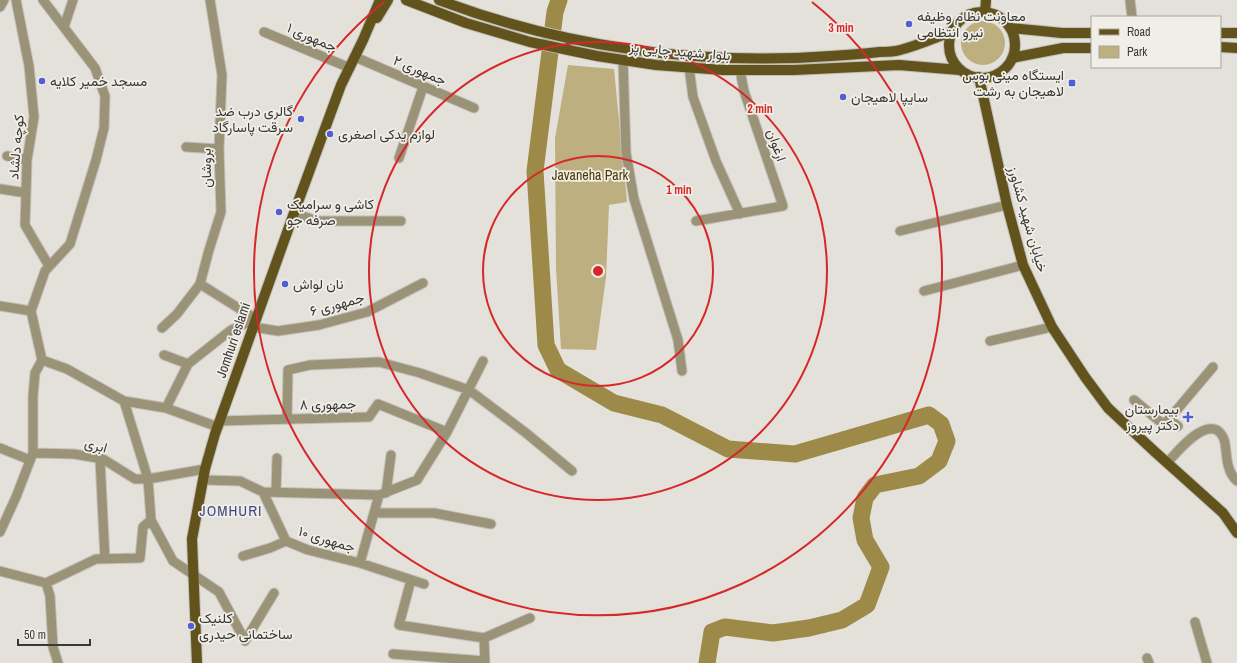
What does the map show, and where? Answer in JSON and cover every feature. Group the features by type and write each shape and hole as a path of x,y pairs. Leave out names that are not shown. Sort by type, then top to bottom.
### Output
{"main road":[{"path":"363,40 380,0"},
{"path":"363,40 388,0"},
{"name":"بلوار شهید چایی پز","path":"406,0 466,23 530,42 656,65 740,70 794,70 899,65 960,70"},
{"name":"بلوار شهید چایی پز","path":"439,0 470,12 532,30 577,40 658,53 723,59 794,59 899,51 951,32"},
{"path":"985,12 986,0"},
{"path":"985,12 995,15 1003,20 1010,28 1014,37 1012,58 1007,66 999,73 989,77 979,78 960,70 953,62 949,42 951,32 957,23 965,17 974,13 985,12"},
{"path":"1010,28 1062,33 1091,33"},
{"path":"1221,33 1237,33"},
{"name":"Jomhuri eslami","path":"197,663 192,539 205,469 254,323 341,85 363,40"},
{"path":"1221,47 1237,48"},
{"path":"1012,58 1063,48 1091,48"},
{"name":"خیابان شهید کشاورز","path":"979,78 1007,205 1023,265 1052,327 1085,377 1108,408 1223,513 1237,533"}],"street":[{"path":"0,7 4,0"},
{"name":"کوچه دلشاد","path":"16,0 29,66 34,117 27,160 25,225 49,266"},
{"path":"0,532 32,457 35,373 42,360 31,311 46,271 70,244 96,160 104,128 105,96 95,68 43,0"},
{"path":"64,28 73,0"},
{"name":"بروشان","path":"200,284 221,212 219,149 222,75 210,0"},
{"path":"1130,0 1132,16"},
{"name":"جمهوری ۱","path":"264,32 350,68"},
{"name":"جمهوری ۲","path":"355,57 474,108"},
{"path":"623,60 626,153 633,191 653,262 678,340 682,371"},
{"path":"689,68 693,96 716,161 740,214 696,221"},
{"name":"ارغوان","path":"740,70 744,91 783,206 740,214"},
{"path":"399,158 423,87"},
{"path":"186,147 219,149"},
{"path":"7,156 27,160"},
{"path":"1,189 26,193"},
{"path":"900,231 1007,205"},
{"path":"294,213 317,221 401,221"},
{"path":"924,291 1023,265"},
{"name":"جمهوری ۶","path":"254,323 278,331 326,323 367,312 423,283"},
{"path":"162,328 177,314 200,284 254,323"},
{"path":"0,306 31,311"},
{"path":"166,408 188,364 231,330 254,323"},
{"path":"990,341 1052,327"},
{"path":"164,355 188,364"},
{"path":"42,360 67,369 124,401 166,408 219,424"},
{"path":"203,480 240,481 263,492 383,494 417,480 448,432 483,361"},
{"path":"287,419 288,370 310,365 379,362 420,373 469,390 526,433 572,471"},
{"path":"1134,400 1164,425 1213,367"},
{"path":"124,401 148,479 151,520 173,561 219,592 245,641 274,593"},
{"name":"جمهوری ۸","path":"219,424 287,419 369,417 378,404 448,432"},
{"path":"1169,419 1178,426"},
{"path":"1167,462 1198,433 1206,429 1217,430 1225,441 1229,468 1237,481"},
{"path":"0,448 32,457"},
{"name":"ابری","path":"32,457 74,454 100,459 135,479 148,479"},
{"path":"360,563 374,513 383,494 391,455"},
{"path":"276,492 277,458"},
{"path":"100,459 105,559"},
{"path":"148,479 205,469"},
{"name":"جمهوری ۱۰","path":"263,492 286,540 308,550 360,563 424,584"},
{"path":"374,513 434,513 491,524"},
{"path":"0,571 46,583 96,559 140,558 143,527 151,520"},
{"path":"243,556 270,548 286,540"},
{"path":"411,580 399,625 484,638 530,618"},
{"path":"46,583 50,596 53,647 58,663"},
{"path":"1194,622 1207,663"},
{"path":"393,654 485,662 484,638"}],"green space":[{"path":"983,21 995,25 1001,31 1005,43 1001,55 995,61 983,65 971,61 965,55 961,43 965,31 971,25"},
{"name":"Javaneha Park","path":"568,65 614,69 627,202 609,205 606,277 596,350 561,349 556,268 555,138"}],"waterway":[{"path":"559,0 555,12 535,171 546,345 558,370 614,403 662,415 728,449 795,454 929,415 941,424 947,441 939,461 919,476 875,485 865,498 861,518 865,540 881,567 867,605 842,620 809,628 773,633 725,627 712,632 707,663"}],"place":[{"name":"معاونت نظام وظیفه نیرو انتظامی","path":"909,24"},
{"name":"مسجد خمیر کلایه","path":"42,81"},
{"name":"ایستگاه مینی بوس لاهیجان به رشت","path":"1072,83"},
{"name":"سایپا لاهیجان","path":"843,97"},
{"name":"گالری درب ضد سرقت پاسارگاد","path":"301,119"},
{"name":"لوازم یدکی اصغری","path":"330,134"},
{"name":"کاشی و سرامیک صرفه جو","path":"279,212"},
{"name":"نان لواش","path":"285,284"},
{"name":"بیمارستان دکتر پیروز","path":"1188,417"},
{"name":"کلنیک ساختمانی حیدری","path":"191,626"}],"district":[{"name":"JOMHURI","path":"231,510"}]}
